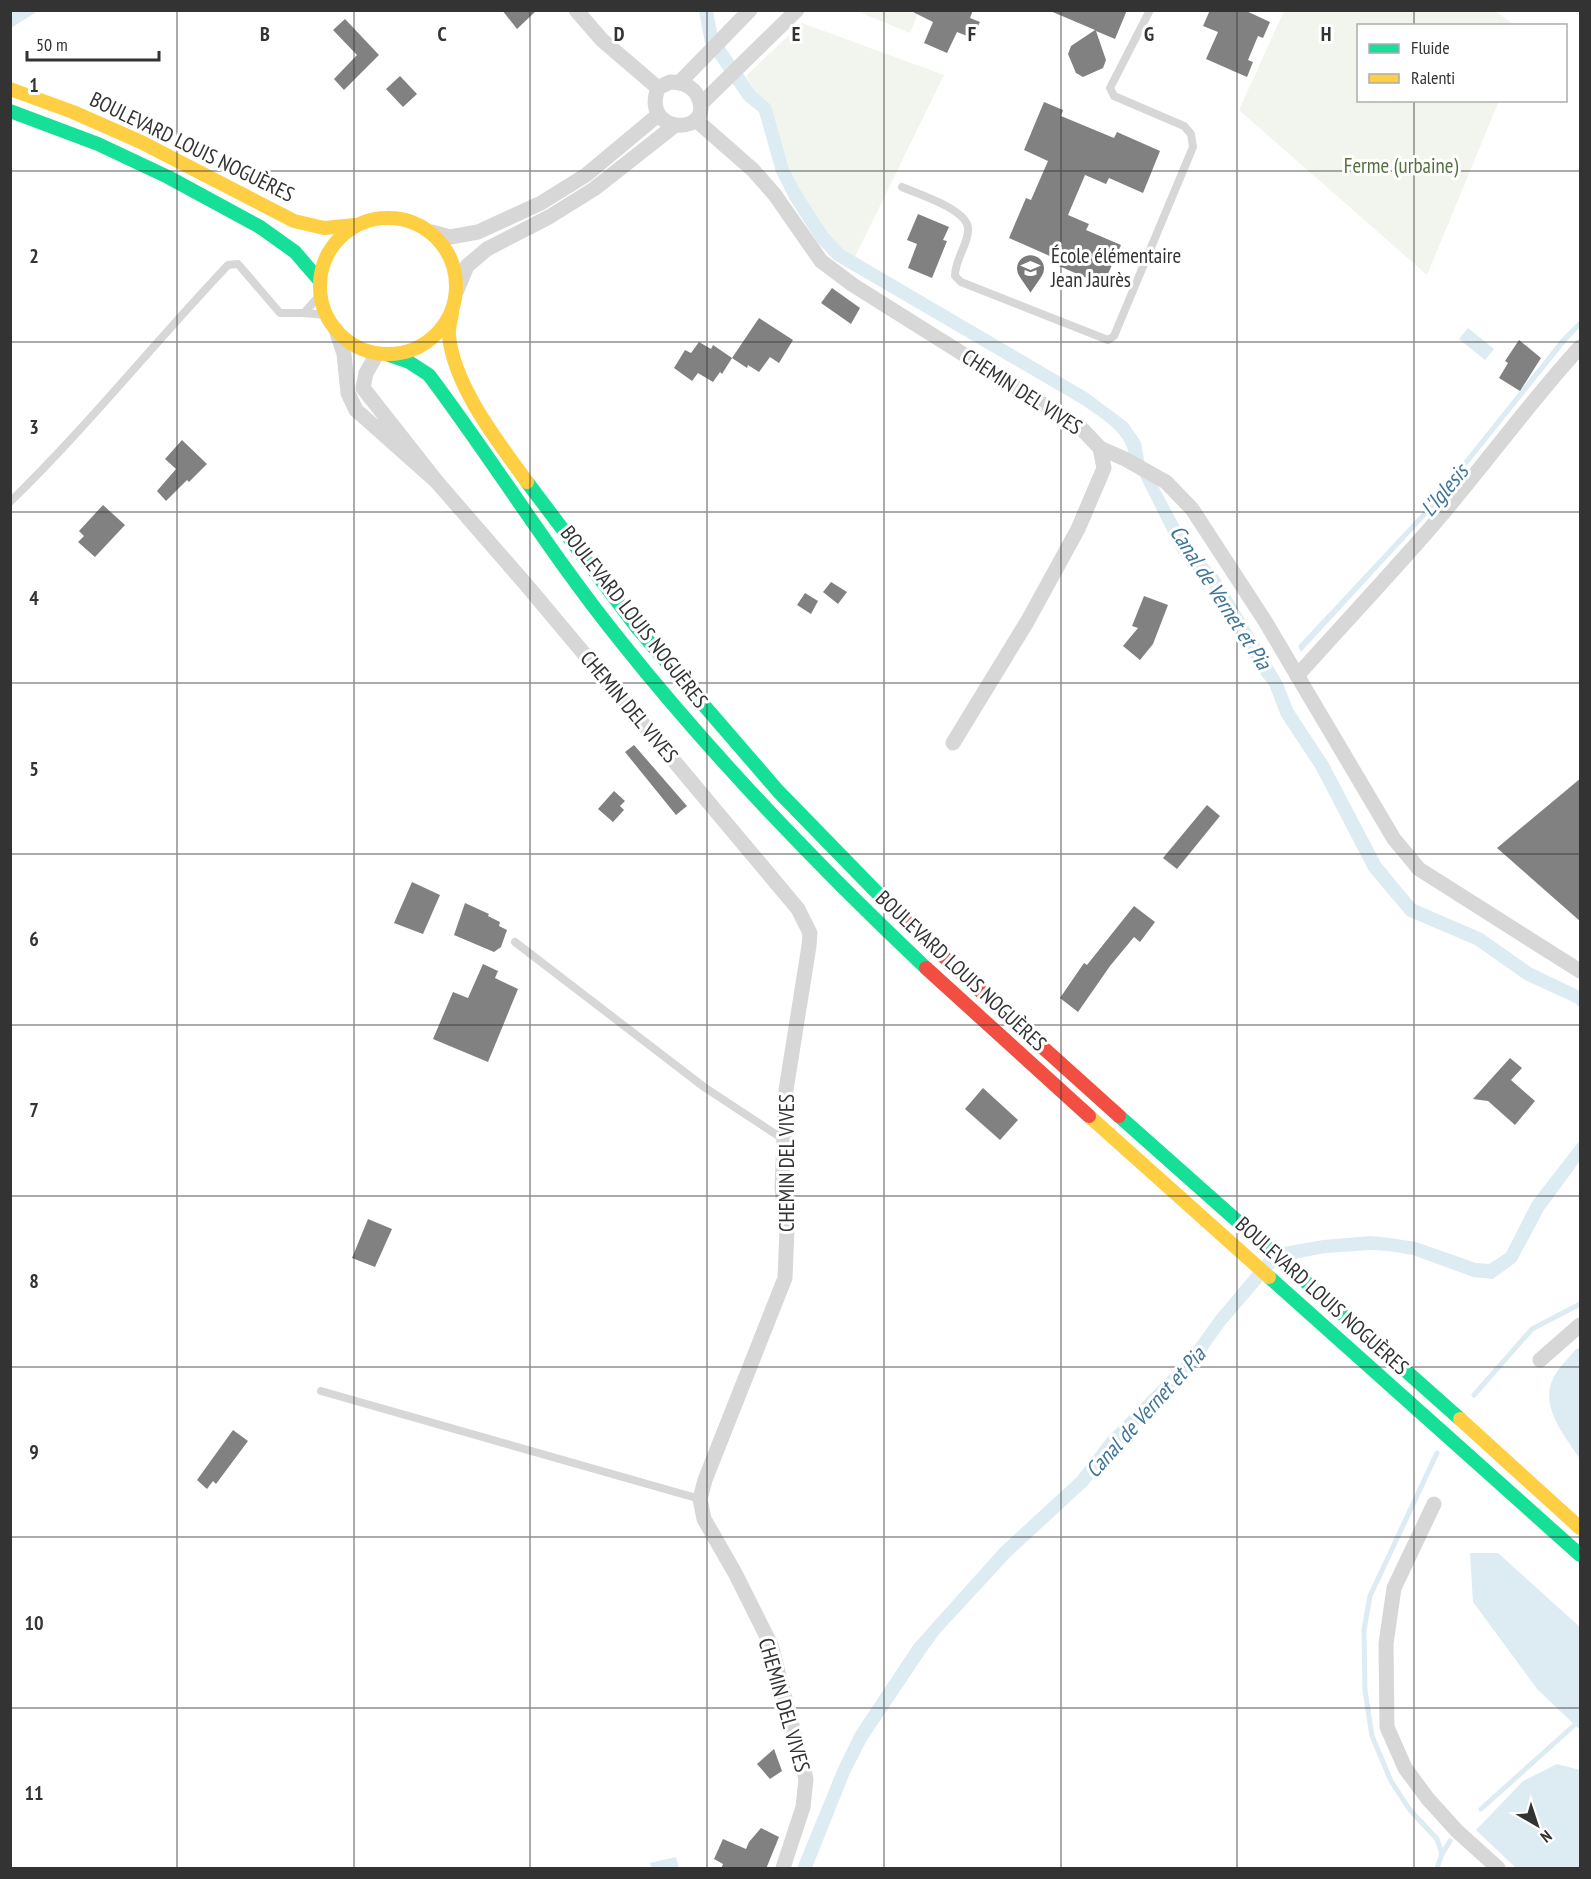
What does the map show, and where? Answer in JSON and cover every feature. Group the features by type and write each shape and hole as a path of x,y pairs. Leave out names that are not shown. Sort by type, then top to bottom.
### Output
{"main road":[{"name":"BOULEVARD LOUIS NOGUÈRES","path":"10,89 73,112 141,142 302,225 332,230 356,225"},
{"name":"BOULEVARD LOUIS NOGUÈRES","path":"10,111 98,144 168,177 260,227 295,252 320,288"},
{"path":"395,217 415,222 432,232 447,248 455,268 457,290 452,313 441,330 425,344 407,352 382,354 354,345 336,330 326,315 320,288 325,259 338,239 356,225 375,218 395,217"},
{"name":"BOULEVARD LOUIS NOGUÈRES","path":"452,313 448,333 453,361 466,389 500,444 638,629 778,791 882,899 978,989 1581,1528"},
{"name":"BOULEVARD LOUIS NOGUÈRES","path":"382,354 404,360 429,375 523,509 622,643 761,804 867,914 964,1005 1581,1555"}],"street":[{"path":"576,10 602,40 658,88"},
{"path":"680,82 750,10"},
{"path":"701,104 797,10"},
{"path":"670,82 680,82 696,93 701,104 701,112 696,120 686,126 674,126 658,115 654,100 658,88 670,82"},
{"path":"432,232 450,237 478,232 541,203 586,176 658,115"},
{"name":"CHEMIN DEL VIVES","path":"696,120 753,170 775,195 821,261 853,285 1081,428 1100,448 1104,468 1078,529 1026,622 953,743"},
{"path":"457,290 467,266 487,249 549,217 594,189 674,126"},
{"name":"CHEMIN DEL VIVES","path":"336,330 344,354 348,393 356,410 437,482"},
{"path":"1298,676 1359,605 1426,534 1555,374 1581,347"},
{"name":"CHEMIN DEL VIVES","path":"382,354 366,373 363,387 437,482 529,588 798,909 810,933 786,1090 782,1188 787,1229 785,1278 705,1480 700,1499 704,1519 735,1573 771,1645 806,1779 803,1807 783,1869"},
{"path":"1100,448 1166,482 1192,509 1265,621 1395,839 1419,869 1581,971"},
{"path":"1540,1360 1581,1325"},
{"path":"1434,1504 1394,1588 1386,1644 1387,1727 1406,1768 1428,1799 1457,1831 1498,1869"}],"lane":[{"path":"902,187 963,216 969,231 955,267 955,276 961,282 1108,340 1114,336 1193,147 1191,134 1184,126 1114,96 1110,88 1150,10"},
{"path":"10,502 48,466 175,321 228,265 238,264 280,313 326,315"},
{"path":"304,313 320,288"},
{"path":"515,942 704,1087 783,1138"},
{"path":"321,1391 700,1499"}],"green space":[{"path":"857,11 919,11 910,33"},
{"name":"Ferme (urbaine)","path":"1284,11 1495,11 1514,24 1357,24 1357,102 1499,102 1427,275 1239,110"},
{"path":"802,23 944,75 855,257 844,250 828,233 802,193 789,167 771,105 755,91 746,76"}],"water":[{"path":"11,10 38,11 11,28"},
{"name":"Canal de Vernet et Pia","path":"699,11 713,11 718,37 755,91 771,105 789,168 828,233 844,250 1088,393 1128,423 1141,442 1144,460 1190,545 1218,575 1283,683 1293,709 1328,762 1381,863 1415,904 1482,933 1532,968 1580,991 1580,1008 1575,1003 1525,980 1475,945 1407,916 1369,871 1316,769 1281,716 1269,685 1258,671 1207,584 1178,553 1117,431 1081,404 834,260 817,242 790,200 776,172 759,112 744,100 705,43"},
{"name":"L'Iglesis","path":"1580,320 1580,327 1428,514 1301,652 1298,646 1424,511 1562,338"},
{"path":"1468,328 1494,349 1485,360 1459,339"},
{"name":"Canal de Vernet et Pia","path":"1580,1140 1580,1161 1544,1210 1516,1262 1493,1279 1473,1277 1413,1255 1388,1251 1325,1253 1279,1262 1225,1325 1195,1367 1117,1447 1087,1486 1011,1556 940,1633 867,1740 850,1773 812,1868 797,1868 838,1768 855,1733 914,1644 1001,1547 1077,1477 1107,1438 1185,1359 1215,1317 1272,1249 1323,1240 1371,1236 1416,1242 1476,1263 1489,1264 1506,1253 1532,1202"},
{"path":"1580,1348 1580,1459 1555,1419 1549,1397 1550,1386 1557,1372 1576,1349"},
{"path":"1470,1553 1498,1553 1580,1627 1580,1730 1538,1690 1473,1602"},
{"path":"1557,1764 1580,1770 1580,1868 1516,1868 1476,1830 1523,1781"},
{"path":"676,1857 679,1868 651,1868 650,1863"}],"building":[{"path":"502,10 537,10 517,29"},
{"path":"909,10 973,10 970,18 980,22 972,38 957,32 947,53 924,43 933,22"},
{"path":"1048,10 1127,10 1115,39 1096,31 1106,60 1103,68 1083,77 1076,73 1068,54 1071,46 1095,30"},
{"path":"1210,10 1244,10 1270,22 1263,38 1258,36 1248,60 1253,62 1247,77 1206,59 1218,32 1203,26"},
{"path":"345,19 379,55 344,90 334,79 357,55 333,30"},
{"path":"400,76 417,94 403,107 386,89"},
{"path":"1044,102 1063,110 1061,116 1114,138 1117,132 1160,151 1143,193 1109,178 1106,184 1085,175 1068,215 1089,224 1086,230 1121,245 1103,285 1059,266 1061,261 1009,238 1026,198 1031,200 1048,161 1024,150"},
{"path":"918,214 949,227 943,240 947,241 932,278 908,268 917,244 907,240"},
{"path":"832,288 860,308 851,324 821,303"},
{"path":"759,318 793,340 779,363 770,357 759,372 748,365 747,368 732,358"},
{"path":"1519,340 1541,358 1520,391 1499,378 1508,363 1505,361"},
{"path":"699,342 711,349 713,345 732,358 722,374 720,372 713,382 698,373 692,381 674,368 685,350 691,353"},
{"path":"182,440 207,464 166,501 157,491 176,469 165,459"},
{"path":"103,505 125,525 95,557 78,542 84,536 79,531"},
{"path":"831,582 847,592 838,604 823,592"},
{"path":"805,593 818,601 811,614 797,605"},
{"path":"1144,596 1168,605 1153,644 1140,660 1123,646 1138,628 1132,626"},
{"path":"634,745 687,806 676,815 625,752"},
{"path":"1581,778 1581,922 1497,848"},
{"path":"614,791 625,801 620,806 624,810 613,822 598,809"},
{"path":"1207,805 1220,816 1177,869 1163,858"},
{"path":"412,882 440,895 423,934 394,923"},
{"path":"465,903 489,914 488,916 500,922 499,926 507,930 501,947 494,952 454,935"},
{"path":"1134,906 1155,922 1140,942 1134,937 1110,966 1078,1012 1060,998 1084,963 1087,965"},
{"path":"483,964 498,971 495,978 518,989 488,1062 433,1039 453,992 468,998"},
{"path":"1510,1058 1522,1068 1511,1080 1535,1101 1515,1125 1488,1101 1473,1099"},
{"path":"983,1088 1018,1120 1000,1140 965,1109"},
{"path":"368,1219 392,1229 375,1267 352,1258"},
{"path":"233,1430 248,1441 216,1484 213,1481 207,1489 197,1480"},
{"path":"774,1749 782,1771 770,1779 757,1764"},
{"path":"761,1828 779,1837 766,1869 721,1869 723,1864 714,1859 723,1839 746,1849"}],"waterway":[{"path":"1474,1395 1532,1329 1580,1304"},
{"path":"1437,1453 1370,1596 1364,1630 1365,1690 1372,1736 1391,1781 1410,1810 1437,1839 1442,1854"},
{"path":"1481,1809 1580,1720"},
{"path":"1437,1868 1450,1841"}],"traffic: fast":[{"path":"10,111 98,144 168,177 260,227 295,252 320,281"},
{"path":"386,354 409,362 429,375 572,578 658,687 768,811 926,968"},
{"path":"527,482 638,629 778,791 890,906"},
{"path":"1119,1116 1460,1419"},
{"path":"1269,1277 1580,1555"}],"traffic: slow":[{"path":"10,89 73,112 141,142 294,221 324,228 355,225"},
{"path":"388,218 414,223 426,229 436,238 445,248 451,260 456,286 451,312 445,324 436,334 426,343 414,349 388,354 362,349 350,343 340,334 331,324 325,312 320,286 325,260 331,248 340,238 350,229 362,223 388,218"},
{"path":"452,313 449,336 459,374 479,413 527,482"},
{"path":"1089,1116 1269,1277"},
{"path":"1460,1419 1580,1528"}],"traffic: jam":[{"path":"890,906 1119,1116"},
{"path":"926,968 1089,1116"}],"place":[{"name":"École élémentaire Jean Jaurès","path":"1030,294"}]}
